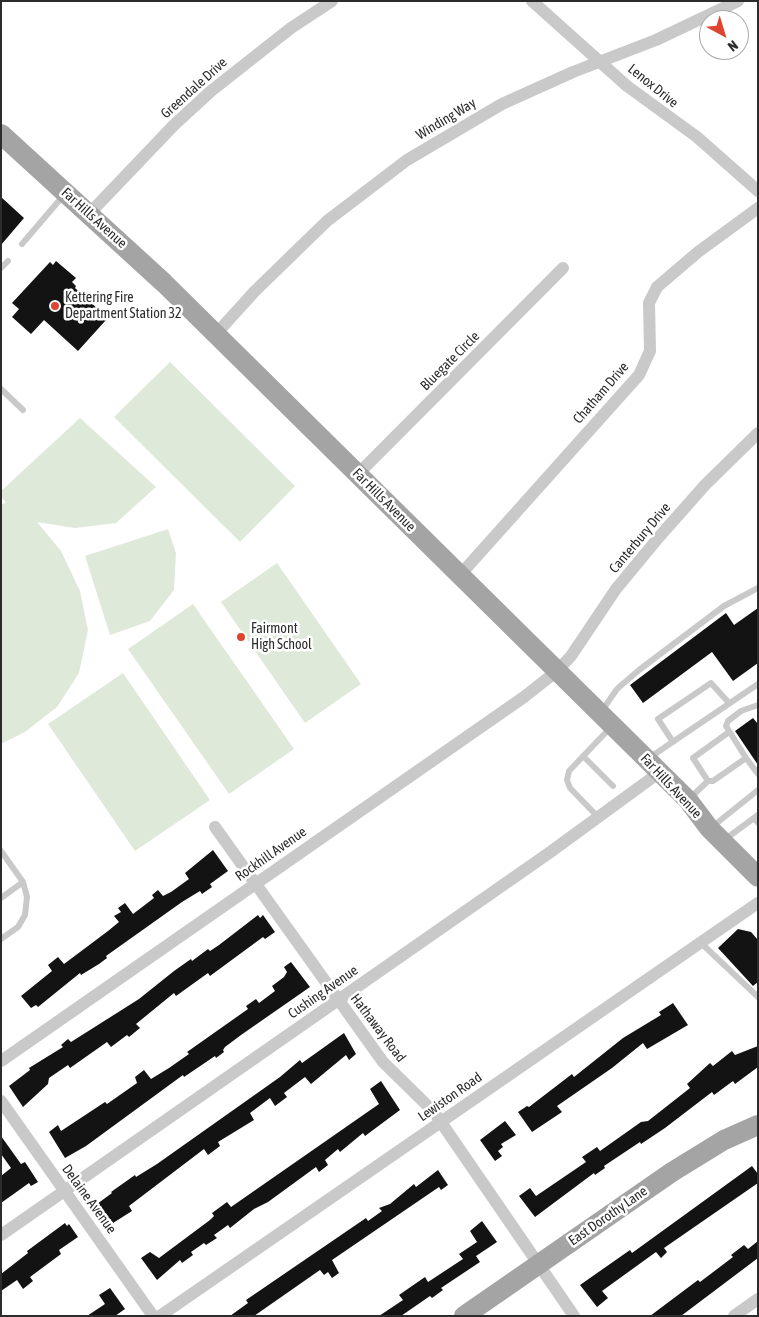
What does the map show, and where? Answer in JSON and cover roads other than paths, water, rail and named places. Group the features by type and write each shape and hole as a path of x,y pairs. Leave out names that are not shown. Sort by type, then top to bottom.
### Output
{"main road":[{"name":"Far Hills Avenue","path":"1,134 133,253 216,334 654,766 688,800 716,835 758,876"},
{"name":"East Dorothy Lane","path":"464,1316 672,1172 724,1140 758,1125"}],"street":[{"name":"Greendale Drive","path":"89,214 174,125 211,91 275,40 332,1"},
{"name":"Lenox Drive","path":"532,1 599,62 662,113 697,137 758,191"},
{"name":"Winding Way","path":"216,334 284,262 327,221 385,176 456,130 502,104 599,62 656,40 738,1"},
{"name":"Chatham Drive","path":"460,575 639,375 650,352 649,303 656,287 698,252 758,208"},
{"name":"Bluegate Circle","path":"358,474 563,268"},
{"name":"Canterbury Drive","path":"557,671 571,656 616,589 658,537 705,485 758,433"},
{"name":"Rockhill Avenue","path":"1,1061 524,697 557,671"},
{"name":"Cushing Avenue","path":"1,1235 599,818 654,766"},
{"name":"Hathaway Road","path":"215,827 383,1062 434,1112 574,1316"},
{"name":"Lewiston Road","path":"160,1316 758,903"},
{"name":"Delaine Avenue","path":"1,1101 153,1316"},
{"path":"734,1316 758,1299"}],"lane":[{"path":"22,244 66,192"},
{"path":"1,268 8,261"},
{"path":"1,389 23,410"},
{"path":"599,818 570,788 567,780 570,771 583,756 606,719 618,689 639,670 724,606 758,588"},
{"path":"673,742 658,719 711,683 729,703"},
{"path":"654,766 673,742 758,684"},
{"path":"758,706 741,711 728,721 726,726 758,774"},
{"path":"708,780 693,758 729,732"},
{"path":"583,756 613,786"},
{"path":"688,800 708,780 713,781 746,758"},
{"path":"716,835 758,790"},
{"path":"716,835 756,819"},
{"path":"1,851 23,882 27,897 25,915 18,926 1,939"},
{"path":"1,898 23,882"},
{"path":"701,943 758,997"}],"place":[{"name":"Kettering Fire Department Station 32","path":"55,306"},
{"name":"Fairmont High School","path":"241,637"}]}
